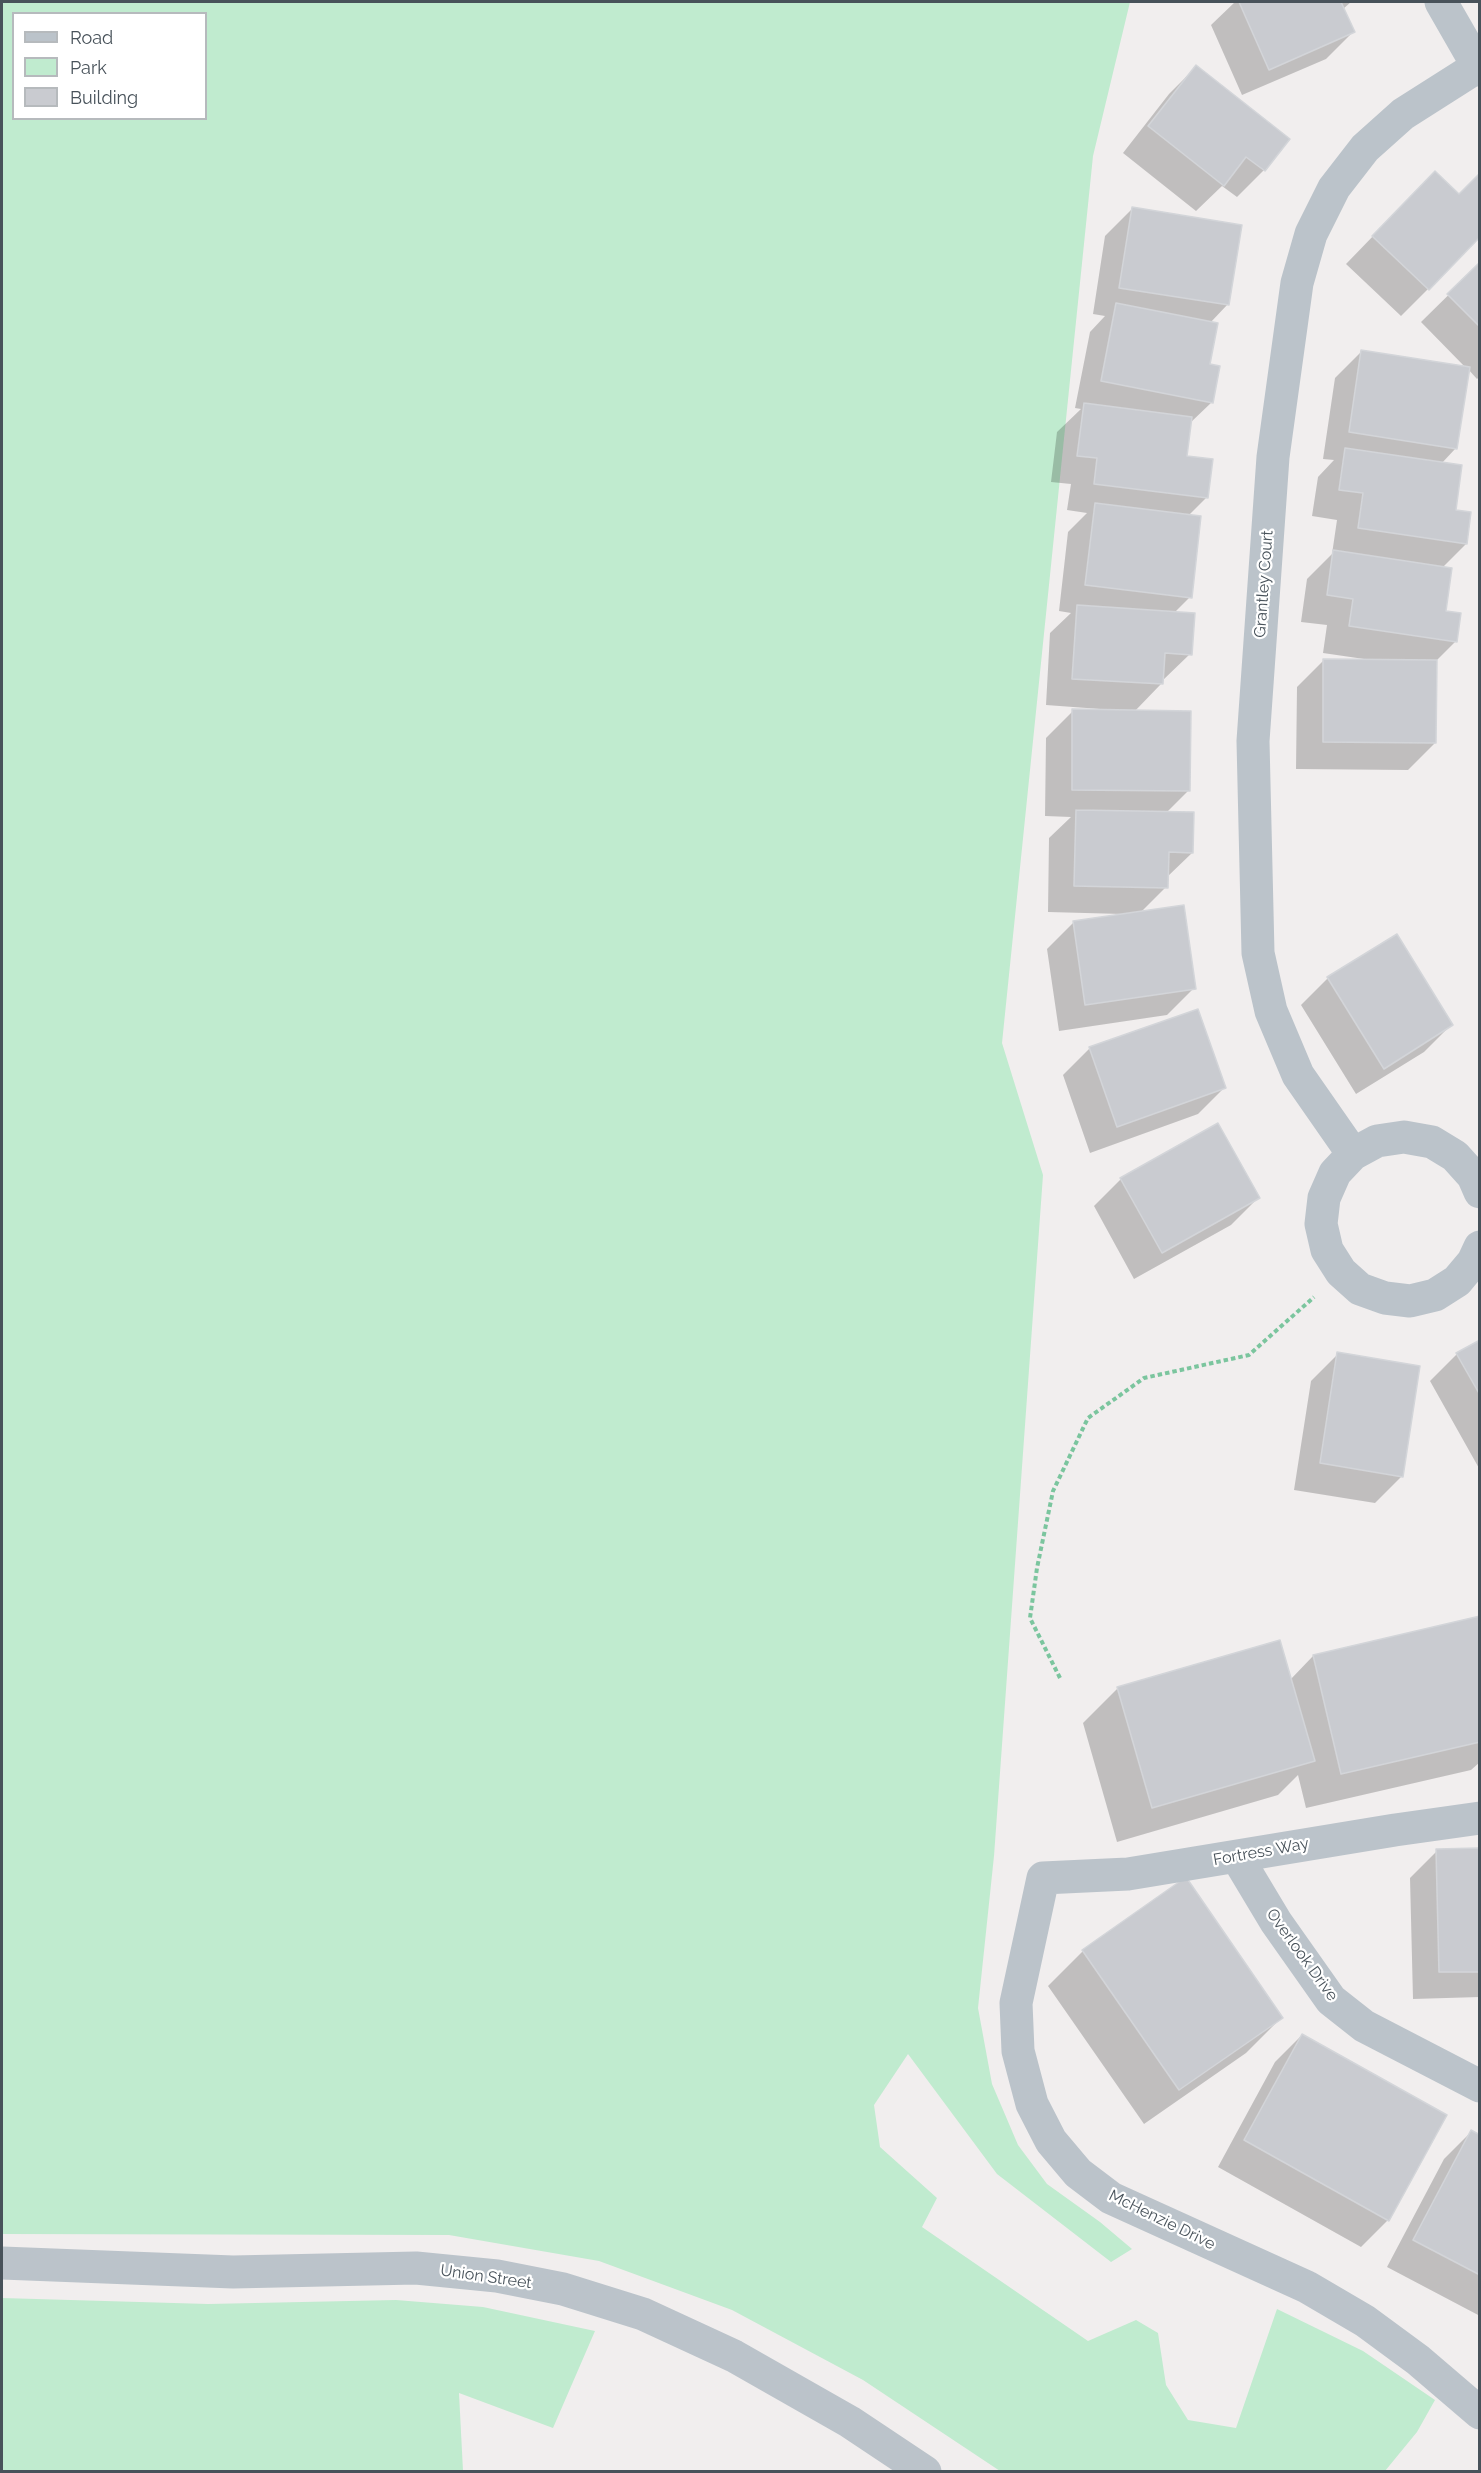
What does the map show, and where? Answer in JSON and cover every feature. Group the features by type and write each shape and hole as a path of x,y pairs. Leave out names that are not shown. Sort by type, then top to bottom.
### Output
{"street":[{"path":"1441,2 1478,68"},
{"name":"Grantley Court","path":"1353,1154 1298,1075 1270,1011 1258,953 1253,741 1273,457 1297,283 1311,234 1334,188 1365,148 1403,114 1478,68"},
{"path":"1479,1192 1473,1176 1455,1156 1432,1142 1404,1137 1377,1141 1353,1154 1335,1173 1324,1197 1321,1224 1327,1250 1341,1272 1360,1289 1384,1299 1410,1301 1435,1295 1457,1281 1473,1262 1479,1246"},
{"name":"Fortress Way","path":"1043,1878 1128,1874 1479,1818"},
{"name":"Overlook Drive","path":"1237,1857 1276,1922 1331,2000 1364,2026 1479,2086"},
{"name":"McHenzie Drive","path":"1043,1878 1016,2003 1018,2051 1032,2104 1051,2140 1078,2173 1111,2198 1307,2287 1365,2321 1418,2360 1479,2413"},
{"name":"Union Street","path":"2,2264 233,2272 416,2268 497,2276 562,2289 643,2314 734,2356 850,2422 925,2472"}],"path":[{"path":"1060,1678 1030,1618 1037,1568 1053,1491 1088,1418 1144,1378 1250,1355 1341,1272"}],"green space":[{"path":"2,2 1130,2 1093,156 1002,1043 1043,1175 994,1856 978,2008 992,2084 1018,2145 1047,2184 1100,2222 1132,2249 1111,2262 997,2174 908,2054 874,2105 880,2147 937,2198 922,2227 1088,2341 1136,2320 1158,2333 1166,2385 1188,2420 1236,2428 1277,2309 1363,2351 1435,2400 1417,2432 1385,2471 1000,2471 863,2380 732,2310 599,2261 449,2235 2,2234"},
{"path":"2,2298 208,2304 396,2300 483,2307 595,2331 553,2428 459,2393 463,2471 2,2471"}],"building":[{"path":"1239,2 1341,2 1355,32 1269,70"},
{"path":"1196,65 1290,139 1265,171 1246,157 1224,186 1148,126"},
{"path":"1435,171 1459,194 1480,173 1480,237 1429,290 1372,236"},
{"path":"1132,207 1242,225 1229,305 1119,288"},
{"path":"1480,262 1480,327 1447,294"},
{"path":"1116,303 1218,323 1210,364 1220,366 1213,403 1101,381"},
{"path":"1361,350 1470,367 1457,449 1349,432"},
{"path":"1084,403 1192,417 1187,456 1213,459 1208,498 1094,484 1097,458 1077,456"},
{"path":"1345,448 1462,465 1456,510 1471,512 1467,544 1358,528 1363,493 1339,490"},
{"path":"1095,503 1201,516 1192,598 1085,585"},
{"path":"1333,550 1452,568 1446,611 1461,613 1457,642 1349,626 1353,599 1327,595"},
{"path":"1077,605 1195,613 1192,655 1165,653 1163,684 1072,679"},
{"path":"1323,659 1437,660 1436,743 1323,742"},
{"path":"1072,709 1191,711 1190,791 1072,790"},
{"path":"1076,810 1194,812 1193,853 1169,852 1168,888 1074,886"},
{"path":"1184,905 1196,989 1085,1005 1073,921"},
{"path":"1397,934 1453,1025 1384,1069 1327,977"},
{"path":"1198,1009 1226,1088 1117,1127 1089,1047"},
{"path":"1218,1123 1260,1198 1162,1253 1120,1178"},
{"path":"1480,1340 1480,1395 1456,1353"},
{"path":"1337,1352 1420,1366 1403,1477 1320,1463"},
{"path":"1480,1616 1480,1742 1341,1774 1313,1655"},
{"path":"1280,1640 1315,1761 1152,1808 1117,1687"},
{"path":"1480,1848 1480,1972 1439,1972 1436,1849"},
{"path":"1186,1877 1283,2018 1179,2090 1082,1950"},
{"path":"1302,2034 1447,2115 1389,2221 1244,2140"},
{"path":"1471,2130 1480,2135 1480,2275 1413,2240"}]}
